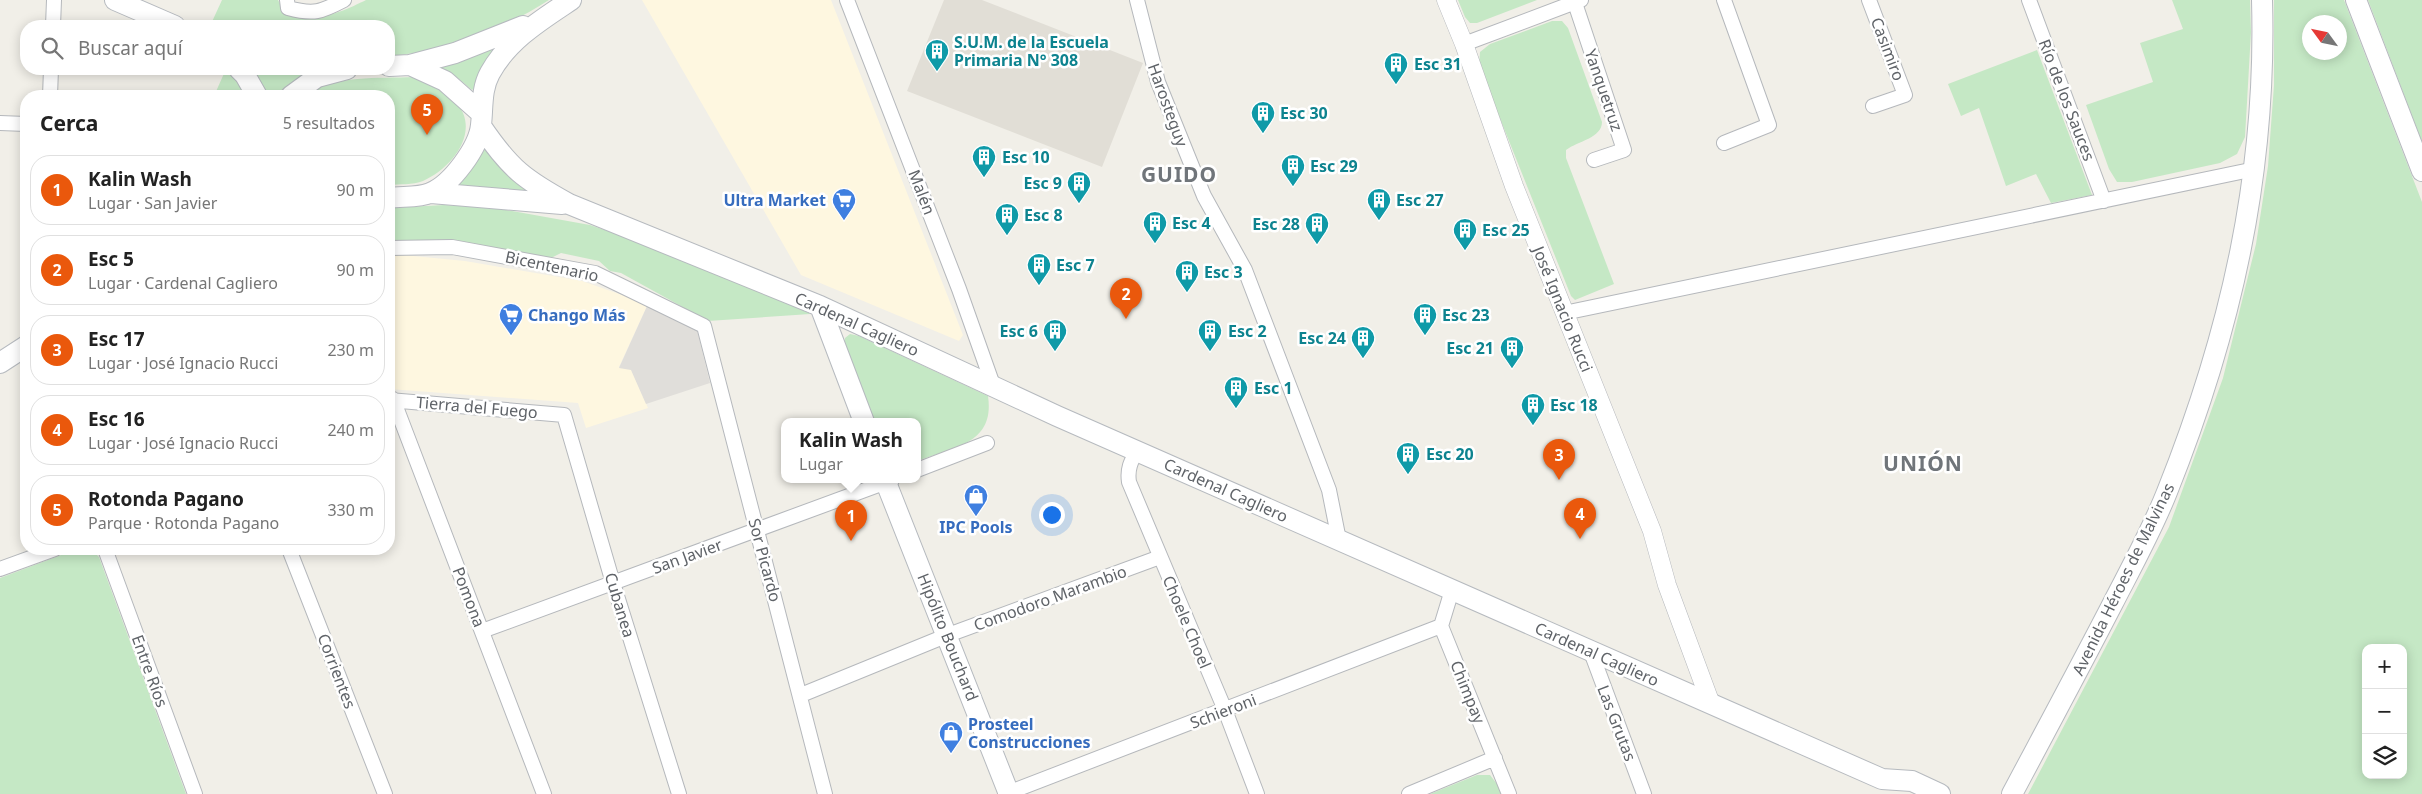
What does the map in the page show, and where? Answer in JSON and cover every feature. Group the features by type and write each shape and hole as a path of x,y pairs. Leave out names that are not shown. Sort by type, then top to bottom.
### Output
{"main road":[{"path":"115,0 161,20"},
{"path":"431,193 455,174 472,154 481,120 489,75 508,46 571,0"},
{"name":"Avenida Héroes de Malvinas","path":"2012,794 2131,568 2167,493 2211,370 2243,244 2255,169 2261,87 2262,0"},
{"path":"2356,0 2422,171"},
{"path":"395,66 410,65 455,53 544,18"},
{"name":"Cardenal Cagliero","path":"410,65 445,81 481,120 501,156 518,173 538,187 569,204 820,306 1137,451 1711,704 1888,787 1912,782 1940,794"},
{"path":"245,75 254,90"},
{"path":"300,90 323,75"},
{"name":"Cardenal Cagliero","path":"395,197 431,193 569,204"},
{"path":"820,306 862,418"},
{"path":"0,362 20,350"},
{"name":"Hipólito Bouchard","path":"889,483 1008,794"}],"street":[{"path":"53,20 54,0"},
{"path":"287,4 308,13 328,8 344,0"},
{"name":"Malén","path":"847,0 959,289 993,385"},
{"name":"Harosteguy","path":"1137,0 1158,82 1204,196 1245,270 1329,490 1339,540"},
{"name":"José Ignacio Rucci","path":"1446,0 1464,44 1511,179 1652,532 1667,585 1711,704"},
{"path":"1724,0 1769,125 1724,143"},
{"name":"Casimiro","path":"1869,0 1905,95 1873,106"},
{"name":"Río de los Sauces","path":"2029,0 2104,201"},
{"path":"1464,44 1576,1"},
{"name":"Yanquetruz","path":"1576,1 1624,150 1594,160"},
{"path":"50,90 51,75"},
{"path":"0,123 20,124"},
{"path":"1564,313 2255,169"},
{"name":"Bicentenario","path":"395,248 452,247 595,273 704,326"},
{"name":"Sor Picardo","path":"704,326 801,695 825,794"},
{"name":"Tierra del Fuego","path":"395,400 564,415"},
{"name":"Pomona","path":"395,410 544,794"},
{"name":"Cubanea","path":"564,415 613,583 679,794"},
{"path":"921,468 987,443"},
{"name":"Choele Choel","path":"1137,451 1131,461 1128,473 1129,482 1225,710 1257,794"},
{"name":"San Javier","path":"482,631 880,483"},
{"path":"0,569 38,555"},
{"name":"Entre Ríos","path":"107,555 195,794"},
{"name":"Corrientes","path":"292,555 384,794"},
{"name":"Comodoro Marambio","path":"801,695 948,635 1160,557"},
{"path":"1441,626 1452,590"},
{"name":"Schieroni","path":"1008,794 1441,626"},
{"name":"Chimpay","path":"1441,626 1509,794"},
{"name":"Las Grutas","path":"1591,652 1644,794"},
{"path":"1410,794 1496,758"}],"shaded area":[{"name":"Ultra Market","path":"642,0 831,0 963,335 959,341 801,275"},
{"path":"944,0 982,0 1143,63 1102,167 907,91"},
{"name":"Chango Más","path":"395,254 465,261 582,281 648,304 619,367 631,369 648,408 586,428 578,403 395,389"},
{"path":"648,304 696,326 710,383 646,404 631,370 619,368"}],"green space":[{"path":"222,0 278,0 285,10 295,16 307,18 332,14 366,0 549,0 512,21 472,38 430,50 395,55 395,20 213,20"},
{"path":"1458,0 1537,0 1477,23 1470,23 1465,17"},
{"path":"2172,0 2250,0 2251,32 2245,137 2237,154 2220,163 2132,182 2117,182 2109,169 2086,105 2153,82 2140,43 2183,29"},
{"path":"2274,0 2344,0 2422,202 2422,794 2028,794 2169,527 2223,378 2256,244 2268,166 2274,85"},
{"path":"2368,0 2422,0 2422,142"},
{"path":"1552,21 1562,21 1568,28 1602,122 1601,127 1594,136 1566,150 1566,158 1614,284 1575,300 1571,296 1479,66 1480,52 1490,44"},
{"path":"492,46 495,49 475,88 472,90 459,79 438,68"},
{"path":"2037,50 2092,195 2051,203 2036,174 2006,186 1979,108 1961,116 1948,84"},
{"path":"223,75 233,75 242,90 217,90"},
{"path":"252,75 305,75 285,90 261,90"},
{"path":"414,77 450,96 462,111 466,123 461,147 445,167 434,175 419,182 395,185 395,90 315,90 343,81"},
{"path":"484,147 507,175 536,193 454,189"},
{"path":"444,205 495,208 590,225 637,241 808,311 810,314 708,321 621,273 610,271 599,261 561,253 549,259 395,244 395,208"},
{"path":"850,334 859,336 988,396 988,412 985,424 978,434 969,441 958,447 921,460 921,418 872,418 844,346 845,338"},
{"path":"61,555 97,555 99,557 186,794 0,794 0,578"},
{"path":"1477,775 1490,775 1497,784 1501,794 1430,794"}],"place":[{"name":"S.U.M. de la Escuela Primaria N° 308","path":"937,72"},
{"name":"Esc 31","path":"1396,85"},
{"name":"Esc 30","path":"1263,134"},
{"name":"Rotonda Pagano","path":"427,135"},
{"name":"Esc 10","path":"984,178"},
{"name":"Esc 29","path":"1293,187"},
{"name":"Esc 9","path":"1079,204"},
{"name":"Ultra Market","path":"844,221"},
{"name":"Esc 27","path":"1379,221"},
{"name":"Esc 8","path":"1007,236"},
{"name":"Esc 4","path":"1155,244"},
{"name":"Esc 28","path":"1317,245"},
{"name":"Esc 25","path":"1465,251"},
{"name":"Esc 7","path":"1039,286"},
{"name":"Esc 3","path":"1187,293"},
{"name":"Esc 5","path":"1126,319"},
{"name":"Chango Más","path":"511,336"},
{"name":"Esc 23","path":"1425,336"},
{"name":"Esc 6","path":"1055,352"},
{"name":"Esc 2","path":"1210,352"},
{"name":"Esc 24","path":"1363,359"},
{"name":"Esc 21","path":"1512,369"},
{"name":"Esc 1","path":"1236,409"},
{"name":"Esc 18","path":"1533,426"},
{"name":"Esc 20","path":"1408,475"},
{"name":"Esc 17","path":"1559,480"},
{"name":"IPC Pools","path":"976,517"},
{"name":"Esc 16","path":"1580,539"},
{"name":"Kalin Wash","path":"851,541"},
{"name":"Prosteel Construcciones","path":"951,754"}],"district":[{"name":"GUIDO","path":"1179,174"},
{"name":"UNIÓN","path":"1923,463"}]}
